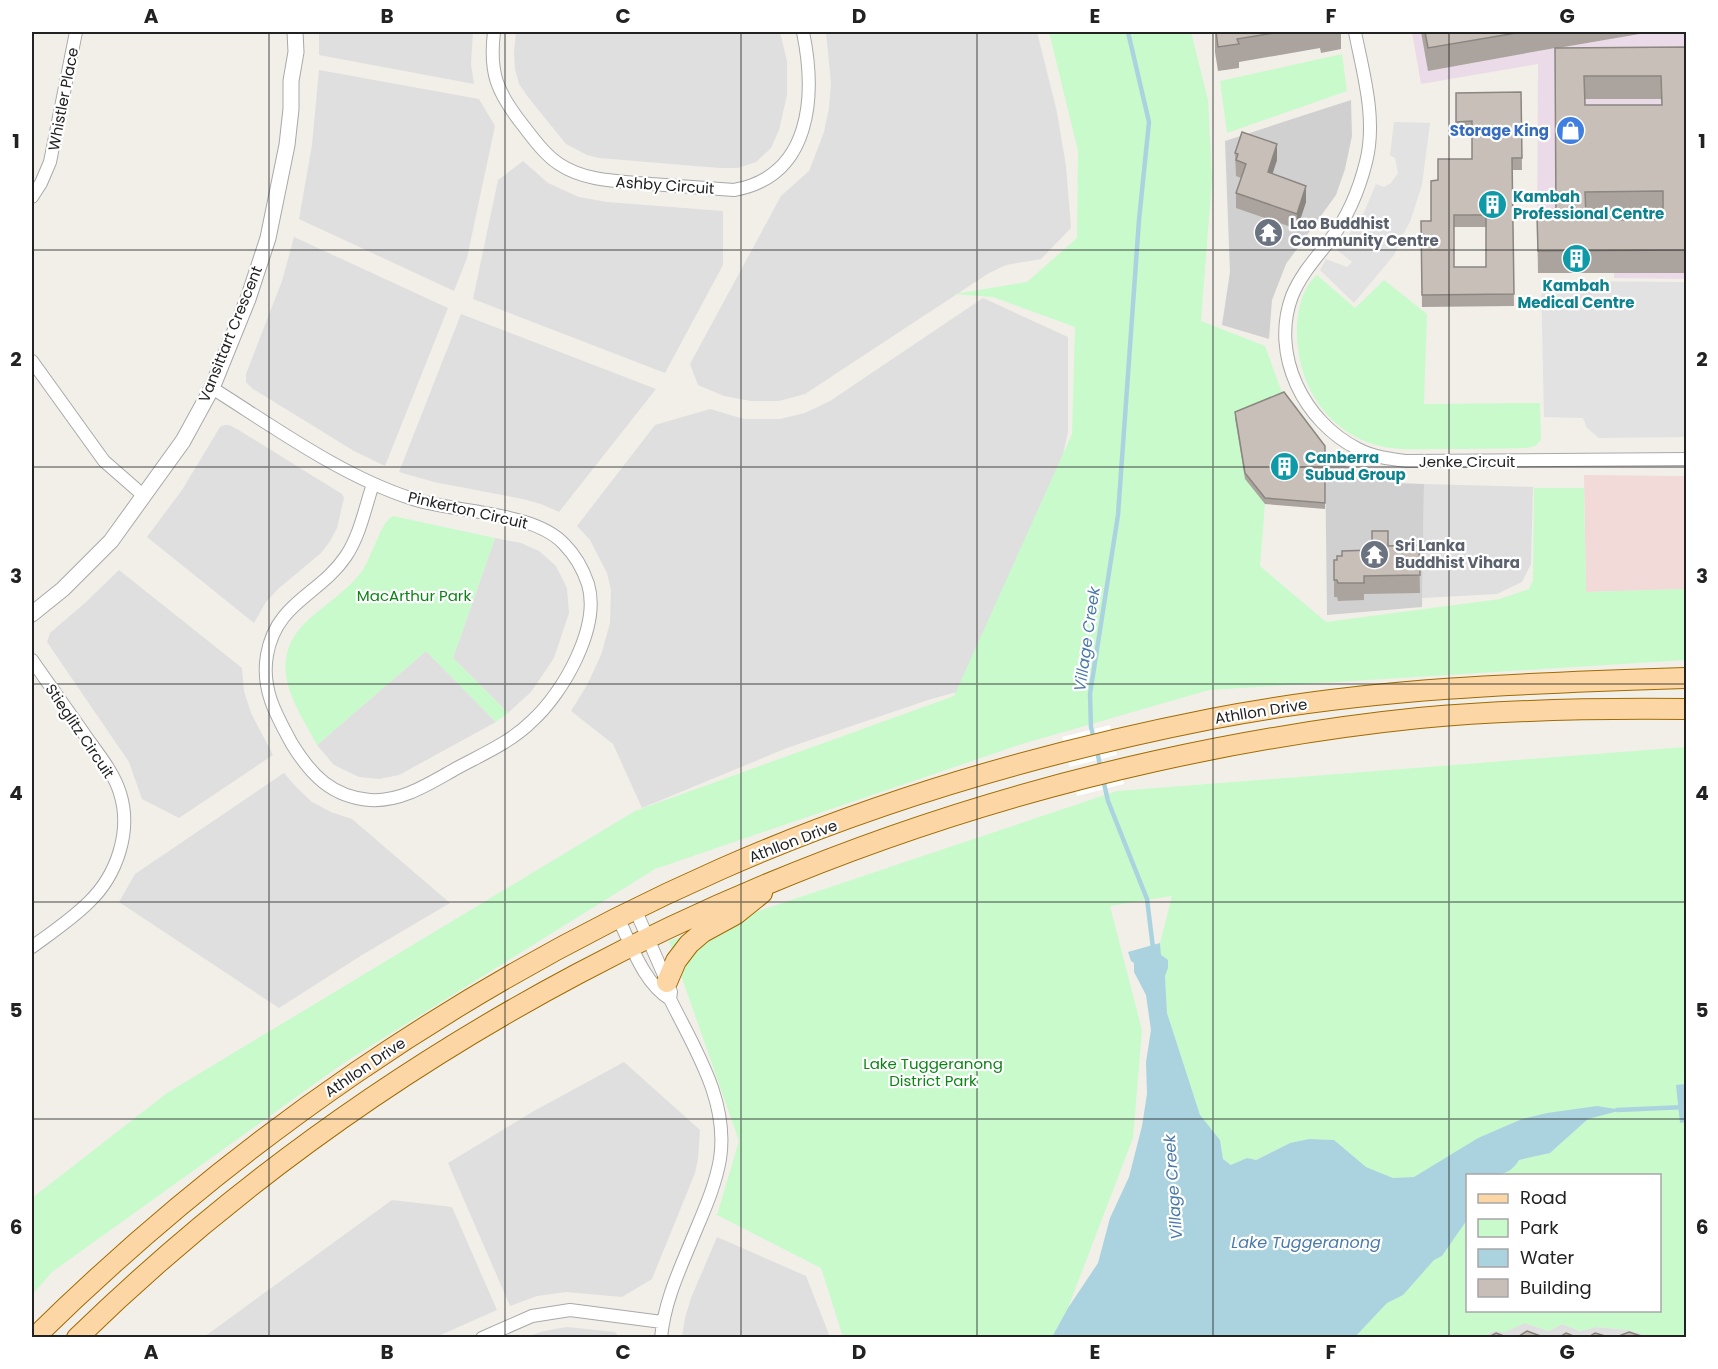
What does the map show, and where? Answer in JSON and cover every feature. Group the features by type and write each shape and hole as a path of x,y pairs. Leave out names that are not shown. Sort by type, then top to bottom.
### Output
{"main road":[{"name":"Athllon Drive","path":"34,1338 119,1257 193,1194 272,1131 378,1057 477,994 627,914 722,869 825,828 928,791 1066,751 1215,718 1319,702 1426,690 1534,682 1686,678"},
{"name":"Athllon Drive","path":"77,1338 183,1242 262,1176 344,1116 477,1029 639,941 786,875 910,829 990,803 1120,769 1213,749 1310,732 1420,718 1531,712 1686,709"},
{"path":"669,991 676,961 689,944 704,932 736,914 786,875"}],"street":[{"name":"Whistler Place","path":"32,197 50,162 76,32"},
{"name":"Vansittart Crescent","path":"32,614 63,589 111,541 183,441 212,388 248,299 268,238 287,146 296,32"},
{"name":"Ashby Circuit","path":"494,32 494,70 500,93 505,103 540,147 557,164 579,175 603,180 734,190 752,187 777,172 797,145 805,116 809,86 808,59 802,32"},
{"name":"Jenke Circuit","path":"1355,32 1370,121 1366,161 1356,194 1346,216 1307,268 1292,296 1286,330 1287,353 1292,375 1302,398 1320,422 1337,437 1359,450 1382,458 1406,461 1686,459"},
{"path":"32,361 104,461 144,496"},
{"name":"Pinkerton Circuit","path":"212,388 340,468 373,484 415,500 520,521 543,528 562,541 577,560 588,583 589,622 576,660 553,699 533,721 510,739 419,789 396,798 372,800 349,796 328,786 305,765 271,706 266,686 266,663 274,630 291,607 331,574 346,557 356,538 373,484"},
{"name":"Stieglitz Circuit","path":"32,660 111,772 120,793 124,818 122,844 107,881 90,902 32,947"},
{"path":"627,914 639,941 669,991 711,1084 719,1113 720,1161 710,1196 672,1288 662,1322 661,1338"},
{"path":"627,914 639,941 649,979 662,994 669,991"},
{"path":"482,1338 532,1316 570,1310 662,1322"}],"shaded area":[{"path":"319,32 473,32 471,64 474,84 319,55"},
{"path":"516,32 780,32 787,61 787,95 779,130 771,148 756,162 738,168 599,158 587,155 566,144 519,84 514,53"},
{"path":"826,32 1037,32 1057,112 1066,166 1071,228 1041,259 1006,265 989,273 805,394 779,401 751,401 724,396 698,385 690,364 781,196 809,171 824,132 829,108 831,83"},
{"name":"Storage King","path":"1412,32 1686,32 1686,279 1614,278 1614,239 1537,238 1538,64 1421,84"},
{"path":"319,70 479,99 495,126 467,258 454,291 299,219 312,145"},
{"name":"Lao Buddhist Community Centre","path":"1351,100 1352,136 1345,169 1336,195 1286,264 1272,300 1269,339 1222,325 1230,272 1225,141"},
{"path":"1394,122 1430,123 1422,185 1410,222 1402,236 1393,233 1388,238 1398,246 1394,255 1354,303 1320,270 1326,259 1347,267 1352,262 1337,250 1362,217 1376,184 1384,187 1391,183 1398,173 1395,158 1390,155"},
{"path":"523,161 548,183 579,197 607,202 723,211 723,265 665,373 473,299 498,180"},
{"path":"294,237 448,308 385,466 354,451 253,389 246,382 246,374 282,281"},
{"path":"1541,281 1686,282 1686,437 1599,438 1587,428 1583,418 1544,417"},
{"path":"983,298 1068,337 1068,432 1013,676 928,700 787,748 642,808 613,744 571,711 587,685 601,655 610,623 611,590 607,573 590,540 577,526 655,425 710,409 744,419 780,419 805,413 830,401"},
{"path":"461,314 656,389 559,512 523,499 434,482 399,472"},
{"path":"225,425 237,429 342,494 344,498 337,528 330,541 321,553 278,589 266,602 254,623 147,537 182,490 220,427"},
{"name":"Sri Lanka Buddhist Vihara","path":"1325,452 1344,465 1370,476 1396,483 1424,484 1422,607 1327,615"},
{"path":"1584,475 1686,476 1686,589 1586,592"},
{"path":"1424,484 1533,487 1531,564 1522,582 1497,594 1422,598"},
{"name":"MacArthur Park","path":"495,538 521,543 539,551 556,566 567,588 569,613 554,658 531,692 508,713 453,658"},
{"path":"119,570 242,668 244,691 251,713 273,755 179,818 142,799 129,762 47,642 50,633"},
{"path":"426,651 496,722 399,775 379,779 359,777 334,765 317,745"},
{"path":"284,773 312,802 352,819 450,903 279,1008 119,902 135,874"},
{"path":"624,1062 700,1130 695,1173 652,1279 622,1297 566,1292 537,1296 510,1306 448,1163 534,1111"},
{"path":"392,1200 452,1207 497,1310 436,1337 204,1337"},
{"path":"717,1237 806,1276 830,1337 682,1337 691,1298"},
{"path":"1525,1323 1549,1331 1562,1324 1580,1331 1596,1327 1629,1330 1651,1337 1482,1338 1493,1331 1505,1331"},
{"path":"567,1327 615,1332 619,1337 526,1337"}],"green space":[{"path":"1049,32 1191,32 1208,100 1212,179 1201,321 1265,346 1284,398 1265,504 1260,566 1326,622 1500,599 1529,589 1533,580 1534,488 1584,488 1586,592 1686,589 1686,660 1209,690 1022,744 655,869 345,1062 52,1272 32,1295 32,1198 167,1093 635,811 954,696 1072,434 1075,327 993,297 954,294 1027,282 1077,238 1078,151"},
{"path":"1342,54 1347,91 1227,133 1220,81"},
{"path":"1317,275 1355,308 1384,280 1427,314 1424,404 1540,403 1541,440 1535,446 1527,448 1400,449 1376,445 1346,431 1322,409 1313,395 1301,365 1297,339 1299,309 1306,290"},
{"name":"MacArthur Park","path":"393,516 495,538 453,658 508,713 496,722 426,651 317,745 292,698 287,682 285,666 288,651 295,635 308,620 343,591 362,571 381,532"},
{"name":"Lake Tuggeranong District Park","path":"1686,747 1686,1337 1651,1337 1629,1330 1597,1327 1580,1331 1562,1324 1549,1331 1525,1323 1505,1332 1493,1331 1482,1337 1355,1337 1387,1303 1403,1294 1434,1260 1442,1256 1466,1221 1466,1312 1661,1312 1661,1174 1502,1174 1516,1165 1519,1160 1550,1153 1588,1119 1547,1113 1522,1119 1478,1138 1414,1177 1393,1178 1366,1167 1334,1140 1309,1139 1290,1143 1255,1160 1247,1158 1232,1165 1223,1159 1220,1140 1200,1115 1167,1013 1165,976 1168,968 1161,955 1160,943 1172,896 1110,906 1142,1030 1133,1138 1068,1308 1052,1337 843,1337 821,1268 717,1215 739,1141 669,941 1117,791"}],"water":[{"name":"Lake Tuggeranong","path":"1160,943 1161,955 1168,960 1165,976 1167,1013 1200,1115 1220,1140 1223,1159 1231,1165 1247,1158 1256,1160 1290,1143 1309,1139 1334,1140 1366,1167 1393,1178 1414,1177 1478,1138 1522,1119 1597,1106 1622,1110 1588,1119 1550,1153 1519,1160 1509,1171 1500,1174 1466,1174 1466,1221 1442,1256 1434,1260 1403,1295 1387,1303 1355,1337 1052,1337 1098,1263 1110,1218 1129,1177 1142,1126 1147,1094 1146,1062 1151,1030 1146,995 1134,972 1134,963 1128,952"},
{"path":"1686,1084 1686,1122 1680,1123 1676,1085"}],"pier":[{"path":"1110,725 1117,755 1070,767 1062,737"},
{"path":"1118,759 1124,784 1077,796 1070,771"}],"building":[{"path":"1216,32 1280,32 1237,39 1239,44 1218,47"},
{"path":"1425,32 1522,32 1428,48"},
{"path":"1686,47 1686,250 1538,251 1537,216 1556,216 1555,48","holes":["1584,76 1661,76 1662,105 1585,105","1663,191 1663,219 1614,220 1615,216 1586,216 1585,192"]},
{"name":"Kambah Professional Centre","path":"1521,92 1522,158 1512,158 1514,294 1422,295 1421,221 1431,221 1431,181 1438,180 1438,159 1472,159 1472,121 1456,122 1456,93","holes":["1454,215 1486,215 1486,267 1454,267"]},
{"path":"1242,132 1277,144 1268,172 1306,186 1297,214 1236,193 1246,164 1236,160 1238,154 1235,153"},
{"name":"Canberra Subud Group","path":"1284,392 1325,446 1325,503 1265,498 1245,473 1235,412"},
{"path":"1372,531 1388,531 1388,546 1419,545 1420,575 1364,576 1364,583 1338,583 1334,580 1334,560 1337,560 1337,556 1342,556 1342,551 1372,550"},
{"path":"1527,1331 1546,1338 1516,1338"},
{"path":"1629,1332 1647,1338 1614,1338"},
{"path":"1496,1333 1509,1338 1487,1338"},
{"path":"1566,1333 1578,1338 1558,1338"},
{"path":"1595,1333 1612,1338 1587,1338"}],"waterway":[{"name":"Village Creek","path":"1094,739 1091,727 1090,694 1118,515 1139,220 1149,122 1128,32"},
{"name":"Village Creek","path":"1097,750 1101,771"},
{"name":"Village Creek","path":"1103,779 1108,801 1147,899 1153,948"},
{"path":"1617,1110 1686,1107"}],"place":[{"name":"Storage King","path":"1570,130"},
{"name":"Kambah Professional Centre","path":"1492,205"},
{"name":"Lao Buddhist Community Centre","path":"1269,232"},
{"name":"Kambah Medical Centre","path":"1576,258"},
{"name":"Canberra Subud Group","path":"1284,466"},
{"name":"Sri Lanka Buddhist Vihara","path":"1374,554"}]}
